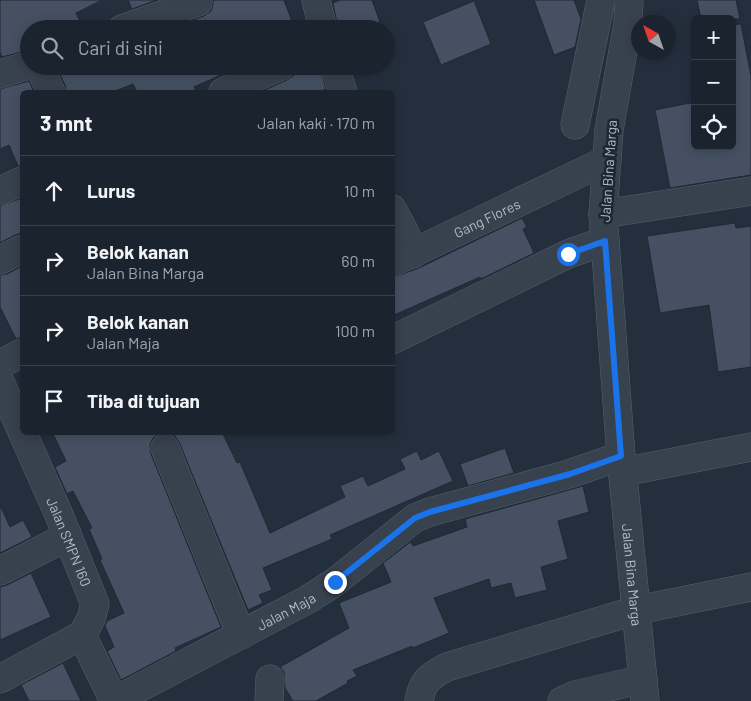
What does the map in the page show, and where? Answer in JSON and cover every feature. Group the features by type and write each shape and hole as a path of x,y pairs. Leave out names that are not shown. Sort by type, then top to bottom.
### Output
{"street":[{"path":"147,20 198,2 197,0"},
{"path":"316,0 321,20"},
{"path":"575,125 601,0"},
{"name":"Jalan Bina Marga","path":"630,0 628,23 609,130 603,214 622,464 644,690"},
{"path":"0,74 20,67"},
{"path":"43,75 50,90"},
{"path":"227,90 261,75"},
{"name":"Gang Flores","path":"395,214 404,231 403,259 607,160"},
{"path":"0,191 20,182"},
{"path":"603,214 751,191"},
{"path":"395,339 568,254 605,241"},
{"path":"0,260 20,249"},
{"path":"0,364 20,354"},
{"name":"Jalan SMPN 160","path":"0,382 20,427"},
{"name":"Jalan SMPN 160","path":"23,435 68,536 95,604 91,619 82,636"},
{"name":"Jalan Maja","path":"114,701 308,600 335,582 415,518 430,512 570,474 622,464 751,447"},
{"path":"165,448 241,635"},
{"path":"0,571 68,536"},
{"path":"419,701 422,688 430,676 447,667 637,610 751,588"},
{"path":"0,679 82,636 114,701"},
{"path":"562,701 575,695 644,690"}],"building":[{"path":"0,0 102,0 76,13 80,20 20,20 20,52 2,57 0,52"},
{"path":"128,0 157,0 132,9"},
{"path":"213,0 284,0 292,20 193,20 211,11"},
{"path":"340,0 372,0 379,20 336,20 333,3"},
{"path":"534,0 574,0 581,19 575,47 554,55"},
{"path":"697,0 736,0 740,19 736,19 736,15 700,15"},
{"path":"474,1 491,44 441,65 423,22"},
{"path":"741,24 751,76 751,175 670,188 655,110 691,103 691,150 736,150 736,25"},
{"path":"60,75 221,75 194,87 196,90 136,90 133,84 118,90 66,90"},
{"path":"322,75 326,89 264,90 293,76"},
{"path":"29,81 33,90 20,90 20,166 18,166 9,145 0,149 0,89"},
{"path":"20,199 20,234 0,243 0,206"},
{"path":"522,218 527,227 523,229 534,253 481,279 480,277 395,315 395,277 419,268"},
{"path":"735,223 736,228 751,226 751,367 718,372 709,305 660,313 647,236"},
{"path":"20,267 20,338 16,339 0,307 0,275 7,274"},
{"path":"53,435 158,435 153,438 150,445 151,454 221,627 175,648 176,651 121,680 107,651 114,647 105,626 107,621 124,613 100,560 102,559 89,529 92,528 73,491 67,494 55,467 66,461"},
{"path":"173,435 223,435 237,463 240,462 270,533 345,497 340,486 363,476 368,486 405,469 400,459 417,451 421,460 439,451 453,481 330,535 332,539 263,568 272,590 259,595 263,603 248,610 175,436"},
{"path":"505,448 514,473 468,486 460,464"},
{"path":"583,486 589,512 558,521 568,559 541,567 547,590 515,598 511,583 491,588 489,579 434,598 449,633 353,670 357,676 316,701 293,701 285,688 284,672 280,667 349,628 339,603 391,582 383,563 409,543 411,542 413,546 467,527 465,519"},
{"path":"0,505 10,527 23,520 32,537 0,553"},
{"path":"31,573 51,617 0,640 0,587"},
{"path":"63,663 81,701 29,701 21,685"}],"route":[{"path":"335,582 415,518 430,512 570,474 621,456 605,241 568,254"}]}
